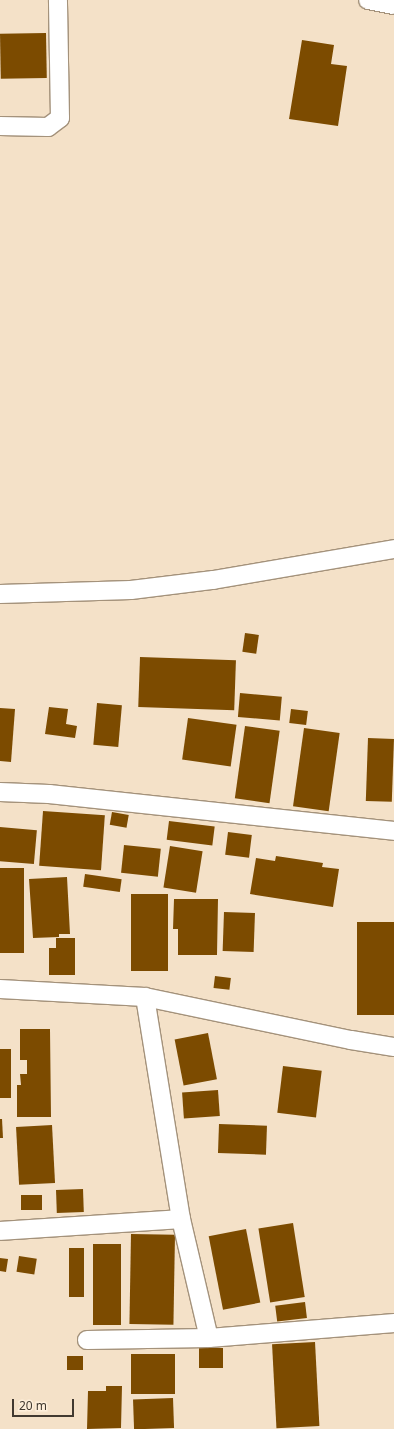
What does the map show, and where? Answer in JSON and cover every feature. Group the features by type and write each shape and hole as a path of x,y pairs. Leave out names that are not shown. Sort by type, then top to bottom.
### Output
{"street":[{"path":"0,126 48,127 60,118 58,0"},
{"path":"368,0 394,5"},
{"path":"0,594 131,590 213,580 394,549"},
{"path":"0,792 49,794 394,831"},
{"path":"0,988 145,997 351,1040 394,1047"},
{"path":"145,997 181,1219 209,1338"},
{"path":"0,1231 181,1219"},
{"path":"87,1340 209,1338 394,1323"}],"building":[{"path":"46,33 47,78 1,79 0,34"},
{"path":"302,40 334,45 331,64 347,66 338,126 289,119"},
{"path":"245,633 259,635 256,654 242,652"},
{"path":"140,657 236,660 234,710 138,707"},
{"path":"240,693 282,697 280,721 238,717"},
{"path":"97,703 122,705 118,747 93,745"},
{"path":"49,707 68,709 66,724 77,726 75,738 45,734"},
{"path":"0,708 15,709 11,762 0,761"},
{"path":"291,709 308,711 306,725 289,723"},
{"path":"188,718 237,725 231,766 182,760"},
{"path":"245,726 280,731 269,803 235,798"},
{"path":"304,728 340,733 329,811 293,806"},
{"path":"368,738 394,739 392,802 366,801"},
{"path":"43,811 105,815 101,870 39,866"},
{"path":"112,812 129,815 126,828 110,825"},
{"path":"169,821 215,827 212,845 167,840"},
{"path":"0,827 37,830 34,864 0,861"},
{"path":"228,832 252,835 249,858 225,855"},
{"path":"124,845 161,849 158,877 121,873"},
{"path":"170,846 203,851 196,893 163,887"},
{"path":"276,856 323,863 322,867 339,869 333,907 250,894 256,858 275,861"},
{"path":"0,868 24,868 24,953 0,953"},
{"path":"85,874 122,879 120,892 83,887"},
{"path":"67,877 70,934 59,934 59,937 33,938 29,879"},
{"path":"131,894 168,894 168,971 131,971"},
{"path":"174,899 218,899 217,955 178,955 178,929 173,929"},
{"path":"224,912 255,913 254,952 223,951"},
{"path":"357,922 394,922 394,1015 357,1015"},
{"path":"56,938 75,938 75,975 49,975 49,948 56,948"},
{"path":"215,976 231,978 229,990 214,988"},
{"path":"20,1029 50,1029 51,1117 17,1117 17,1085 21,1085 20,1074 27,1074 27,1060 20,1060"},
{"path":"208,1033 217,1079 184,1086 175,1039"},
{"path":"0,1049 11,1049 11,1098 0,1098"},
{"path":"283,1066 322,1071 316,1117 277,1113"},
{"path":"218,1090 220,1116 184,1118 182,1093"},
{"path":"0,1119 2,1119 3,1138 0,1138"},
{"path":"219,1124 267,1126 266,1155 218,1153"},
{"path":"52,1125 55,1183 19,1185 16,1127"},
{"path":"83,1189 84,1212 57,1213 56,1190"},
{"path":"21,1195 42,1195 42,1210 21,1210"},
{"path":"293,1223 305,1297 270,1303 258,1228"},
{"path":"246,1229 260,1303 223,1310 209,1236"},
{"path":"131,1234 175,1235 173,1325 129,1324"},
{"path":"93,1244 121,1244 121,1325 93,1325"},
{"path":"69,1248 84,1248 84,1297 69,1297"},
{"path":"19,1256 37,1259 34,1275 16,1272"},
{"path":"0,1258 8,1259 6,1272 0,1271"},
{"path":"305,1302 307,1318 277,1322 275,1306"},
{"path":"315,1342 319,1426 276,1428 272,1344"},
{"path":"199,1348 223,1348 223,1368 199,1368"},
{"path":"131,1354 175,1354 175,1394 131,1394"},
{"path":"67,1356 83,1356 83,1370 67,1370"},
{"path":"106,1386 122,1386 121,1428 87,1429 88,1391 106,1391"},
{"path":"173,1398 174,1428 134,1429 133,1399"}]}
